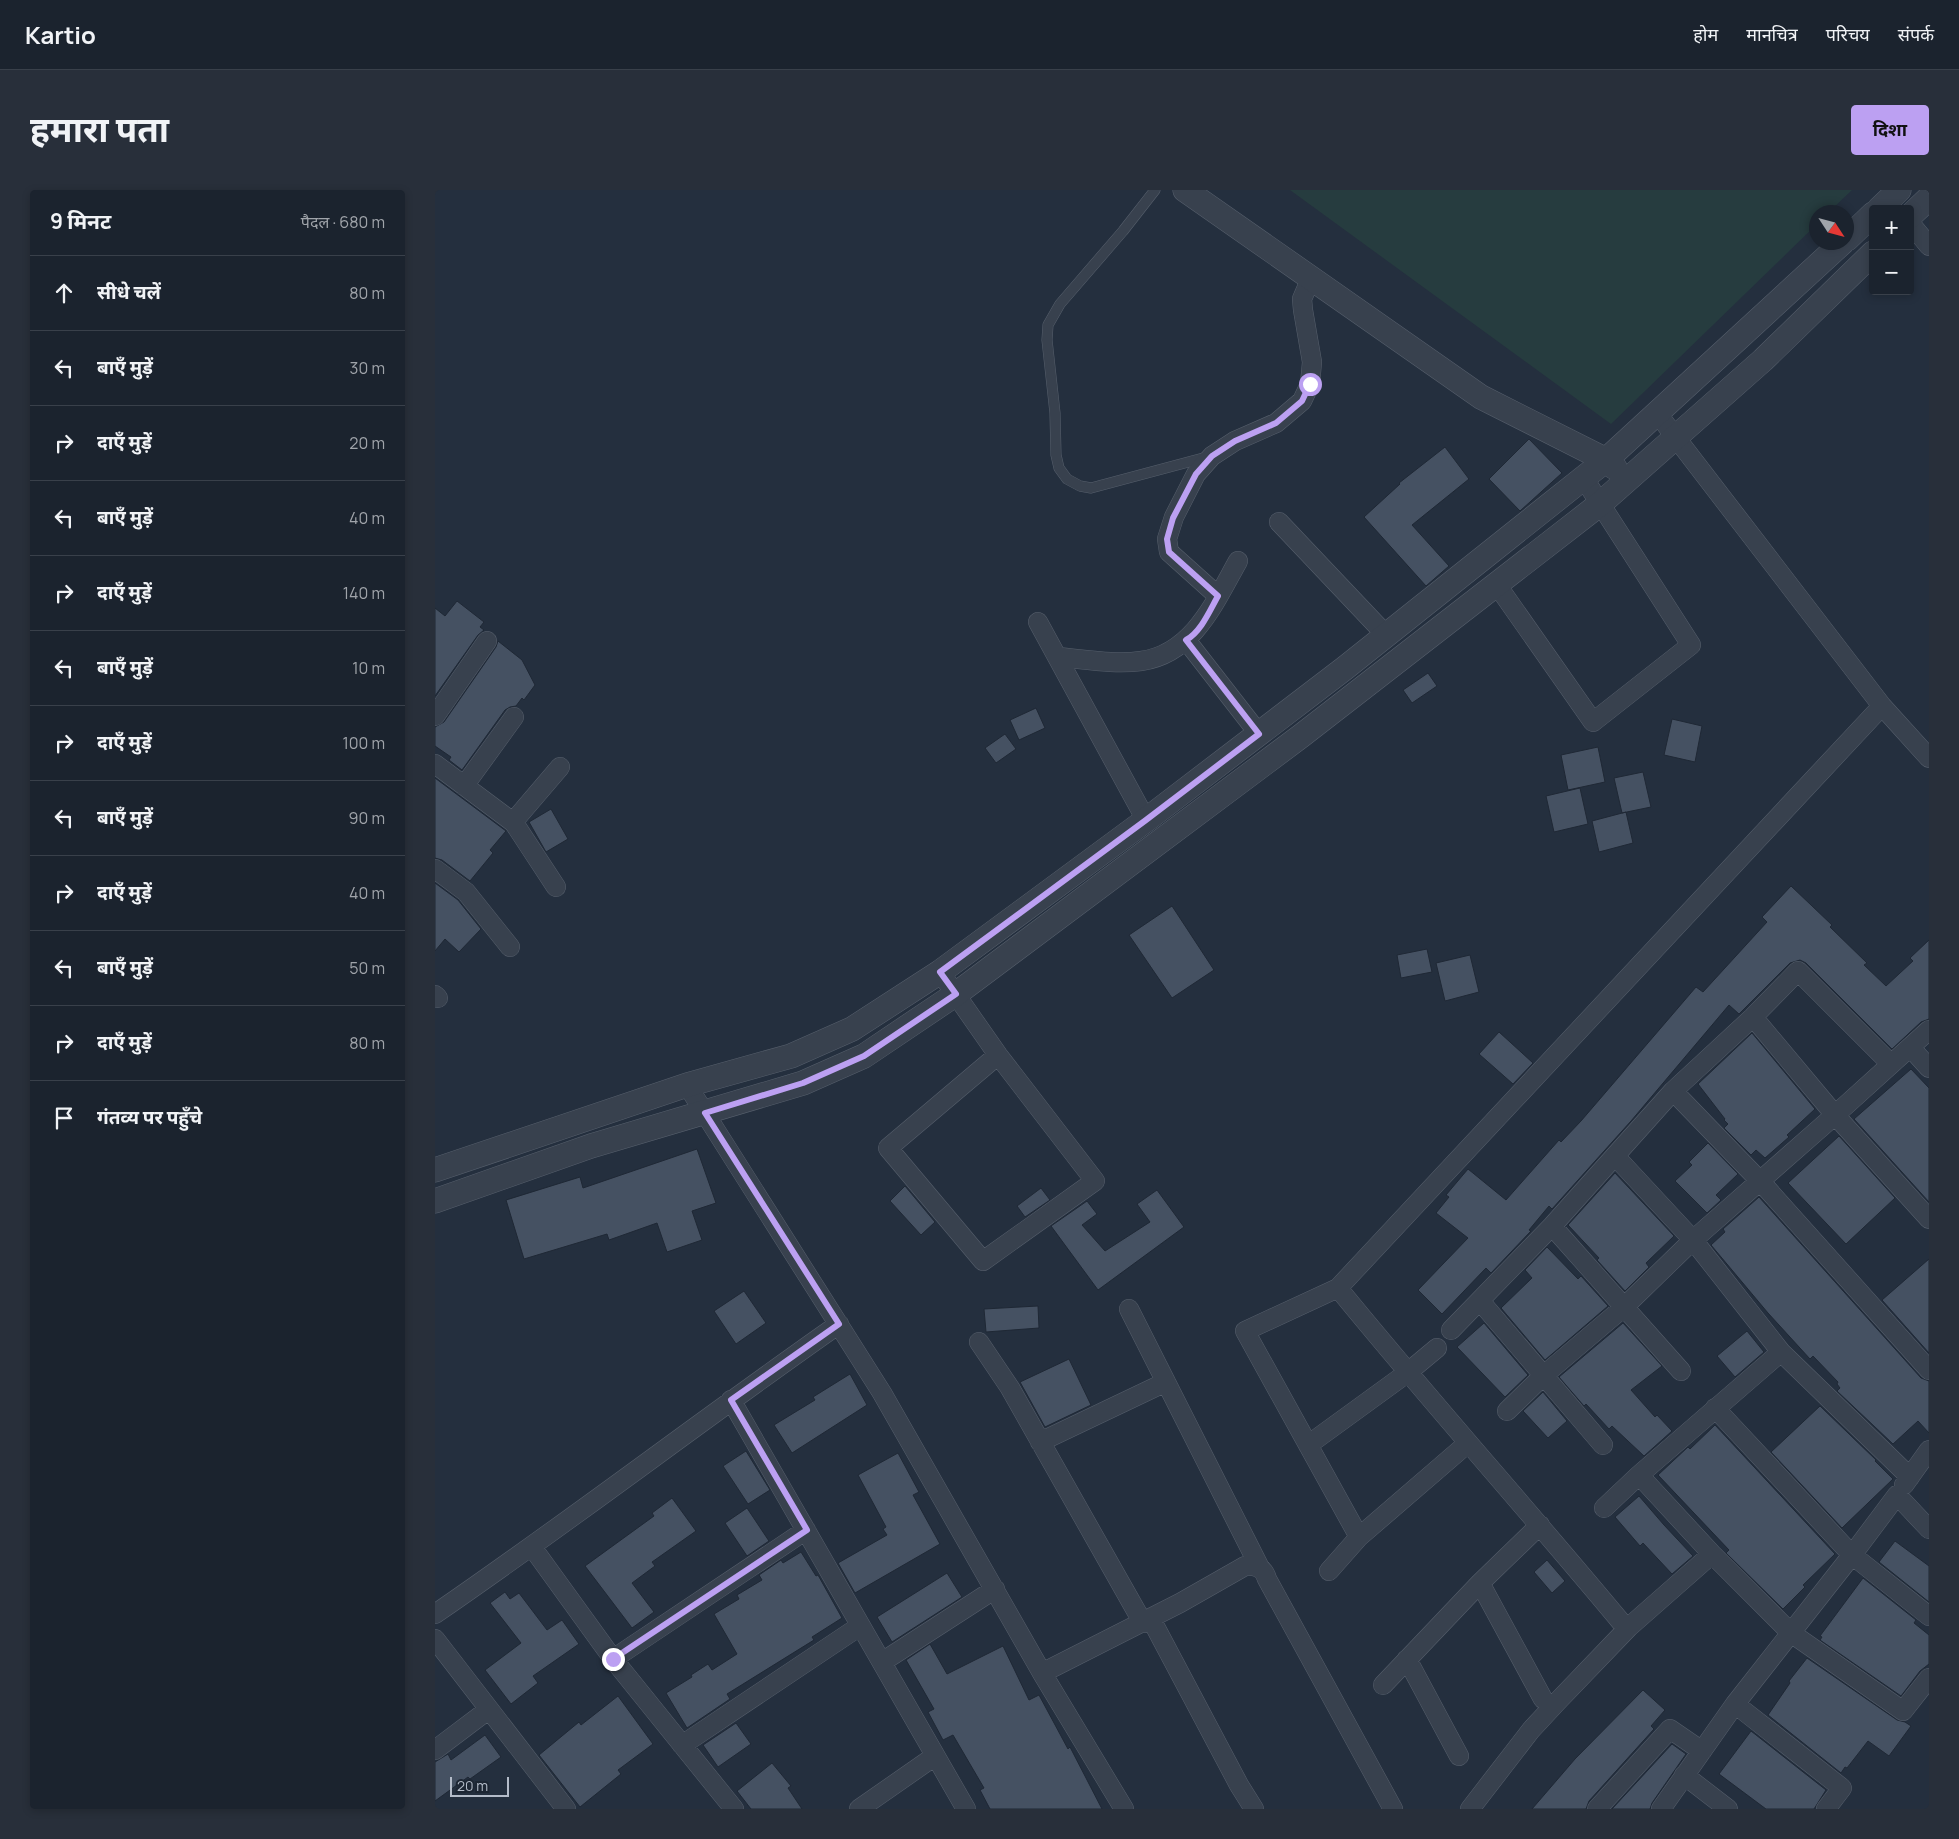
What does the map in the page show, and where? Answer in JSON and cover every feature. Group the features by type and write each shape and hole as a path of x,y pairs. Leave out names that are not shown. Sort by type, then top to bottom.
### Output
{"street":[{"path":"1185,190 1481,396 1605,460 1628,480"},
{"path":"1914,212 1929,198"},
{"path":"1854,232 1869,218"},
{"path":"1914,228 1929,246"},
{"path":"435,1170 687,1085 791,1056 843,1033 940,972 1259,734 1605,460 1834,250"},
{"path":"435,1200 591,1146 803,1083 864,1056 956,994 1301,736 1601,504 1763,360 1869,257"},
{"path":"1218,596 1169,552 1167,539 1173,518 1196,474 1212,456 1235,441 1276,423 1302,401 1310,384 1312,362 1303,310 1303,299 1311,278"},
{"path":"1657,413 1883,706 1929,758"},
{"path":"1497,585 1593,722 1691,645 1583,477"},
{"path":"1279,522 1386,635"},
{"path":"1057,657 1121,662 1141,661 1162,655 1190,638 1204,620 1238,561"},
{"path":"1038,622 1146,820"},
{"path":"1186,640 1259,734"},
{"path":"435,716 487,641"},
{"path":"1359,1537 1245,1331 1338,1288 1883,706"},
{"path":"464,786 514,717"},
{"path":"435,764 513,822 556,887"},
{"path":"513,822 560,767"},
{"path":"435,869 466,892 510,948"},
{"path":"1065,880 1083,899"},
{"path":"1451,1330 1552,1226 1673,1091 1753,1018 1798,971 1891,1064"},
{"path":"940,972 998,1055 1095,1181 983,1261 888,1148 998,1055"},
{"path":"1753,1018 1835,1115 1929,1219"},
{"path":"1507,1411 1544,1375 1624,1307 1693,1240 1929,1030"},
{"path":"1910,1047 1929,1068"},
{"path":"687,1085 882,1393 1043,1673 1124,1809"},
{"path":"1673,1091 1760,1181 1929,1370"},
{"path":"1615,1156 1693,1240 1781,1352 1910,1477"},
{"path":"1552,1226 1681,1371"},
{"path":"1338,1288 1407,1373 1540,1525 1621,1622"},
{"path":"1480,1301 1603,1444"},
{"path":"1129,1310 1260,1568 1265,1572 1267,1579 1393,1809"},
{"path":"435,1614 532,1547 731,1400 839,1324"},
{"path":"979,1342 1010,1388 1040,1442 1147,1621 1254,1809"},
{"path":"1308,1445 1407,1373 1437,1348"},
{"path":"1604,1508 1639,1474 1781,1352"},
{"path":"1040,1442 1166,1382"},
{"path":"731,1400 966,1809"},
{"path":"1715,1408 1853,1555 1929,1616"},
{"path":"1329,1571 1359,1537 1468,1443"},
{"path":"1661,1809 1735,1704 1853,1555 1929,1450"},
{"path":"1639,1474 1712,1554 1791,1633 1903,1711 1929,1678"},
{"path":"1897,1495 1929,1529"},
{"path":"1383,1685 1480,1582 1540,1525"},
{"path":"613,1659 807,1530"},
{"path":"532,1547 613,1659 734,1809"},
{"path":"1470,1809 1531,1730 1629,1627 1712,1554"},
{"path":"1043,1673 1147,1621 1245,1566 1260,1568"},
{"path":"1480,1582 1543,1699"},
{"path":"882,1662 995,1589"},
{"path":"682,1745 860,1626"},
{"path":"435,1639 566,1809"},
{"path":"1407,1659 1459,1756"},
{"path":"1735,1704 1842,1788 1826,1809"},
{"path":"435,1750 489,1710"},
{"path":"1597,1809 1670,1729 1702,1751"},
{"path":"859,1809 935,1756"},
{"path":"1684,1775 1728,1809"}],"lane":[{"path":"1155,190 1123,231 1060,304 1048,326 1047,340 1055,413 1057,462 1067,479 1080,486 1091,488 1212,456"}],"green space":[{"path":"1290,190 1852,190 1836,205 1809,205 1809,232 1611,424"}],"building":[{"path":"1529,439 1562,473 1520,511 1489,479"},
{"path":"1445,447 1469,479 1412,525 1449,566 1426,586 1364,517 1399,483"},
{"path":"457,601 484,622 480,627 484,630 478,635 435,696 435,608 445,616"},
{"path":"498,641 522,660 535,685 524,700 522,698 516,706 505,710 462,770 449,760 451,757 435,746 435,727 444,722 496,647"},
{"path":"1428,673 1437,686 1412,703 1403,690"},
{"path":"1036,708 1045,728 1019,740 1010,720"},
{"path":"1672,719 1702,726 1695,762 1664,755"},
{"path":"1005,734 1016,749 996,763 985,748"},
{"path":"1598,747 1605,782 1568,790 1561,755"},
{"path":"1643,772 1651,807 1622,813 1614,778"},
{"path":"435,778 506,831 490,850 493,853 470,881 442,860 435,858"},
{"path":"1580,788 1588,824 1554,832 1546,796"},
{"path":"551,809 568,839 546,852 529,822"},
{"path":"1626,812 1633,843 1599,852 1592,821"},
{"path":"435,883 458,900 481,929 459,952 445,939 435,951"},
{"path":"1791,886 1832,925 1830,927 1867,963 1864,965 1886,986 1913,961 1910,958 1929,940 1929,1019 1921,1022 1892,1049 1806,963 1800,960 1790,963 1739,1014 1729,1005 1631,1121 1552,1209 1549,1206 1529,1230 1531,1231 1491,1273 1486,1268 1442,1314 1418,1290 1468,1238 1436,1213 1449,1197 1446,1195 1468,1169 1506,1200 1559,1140 1561,1142 1581,1121 1696,987 1703,992 1767,922 1762,917"},
{"path":"1172,906 1214,970 1172,998 1129,935"},
{"path":"1427,949 1432,972 1401,978 1397,955"},
{"path":"1470,955 1479,992 1445,1001 1436,963"},
{"path":"1499,1032 1533,1063 1513,1084 1479,1054"},
{"path":"1752,1033 1815,1109 1787,1135 1789,1137 1765,1158 1756,1150 1751,1155 1724,1128 1728,1124 1698,1084"},
{"path":"1911,1069 1929,1088 1929,1202 1854,1119"},
{"path":"1839,1136 1895,1198 1846,1244 1788,1183"},
{"path":"1708,1143 1738,1174 1716,1195 1721,1200 1707,1213 1675,1181 1692,1165 1689,1162"},
{"path":"697,1149 716,1203 692,1211 702,1240 667,1252 657,1223 609,1240 607,1234 524,1259 506,1200 580,1177 583,1188"},
{"path":"1615,1173 1674,1236 1646,1263 1649,1267 1625,1291 1597,1260 1599,1258 1568,1225"},
{"path":"905,1186 935,1222 921,1235 890,1201"},
{"path":"1041,1188 1050,1200 1025,1217 1017,1206"},
{"path":"1157,1190 1184,1227 1098,1290 1051,1226 1087,1201 1097,1214 1082,1225 1105,1251 1150,1222 1137,1204"},
{"path":"1759,1197 1921,1378 1929,1381 1929,1433 1918,1421 1893,1444 1837,1391 1840,1388 1837,1384 1838,1382 1813,1356 1810,1359 1768,1313 1711,1245 1725,1232 1723,1229"},
{"path":"1547,1247 1578,1279 1581,1276 1608,1306 1545,1360 1501,1308 1532,1278 1525,1270"},
{"path":"1929,1259 1929,1353 1882,1300"},
{"path":"744,1291 766,1323 736,1344 714,1311"},
{"path":"1038,1306 1039,1328 986,1332 984,1309"},
{"path":"1484,1323 1528,1375 1505,1397 1457,1347"},
{"path":"1623,1323 1662,1366 1631,1390 1655,1417 1657,1415 1672,1431 1644,1456 1612,1426 1609,1429 1586,1404 1584,1406 1559,1377"},
{"path":"1747,1331 1764,1352 1735,1377 1717,1356"},
{"path":"1069,1359 1091,1405 1045,1427 1020,1382"},
{"path":"850,1374 867,1405 792,1453 774,1425 815,1400 813,1397"},
{"path":"1543,1392 1567,1421 1548,1438 1523,1411"},
{"path":"1820,1406 1893,1479 1842,1528 1771,1452"},
{"path":"1715,1425 1835,1554 1803,1585 1805,1587 1783,1609 1726,1553 1729,1550 1658,1475 1688,1447 1690,1449"},
{"path":"746,1451 770,1490 748,1504 723,1466"},
{"path":"898,1453 919,1492 913,1495 940,1544 855,1593 838,1563 887,1535 883,1529 886,1527 858,1475"},
{"path":"1639,1496 1693,1556 1672,1574 1643,1543 1640,1546 1615,1517"},
{"path":"672,1498 696,1531 652,1562 655,1566 632,1583 654,1612 632,1628 585,1566 654,1516 652,1513"},
{"path":"747,1508 769,1541 747,1556 725,1523"},
{"path":"1895,1541 1929,1566 1929,1602 1879,1562"},
{"path":"801,1552 816,1576 818,1575 842,1618 812,1637 814,1640 727,1694 730,1699 687,1728 666,1693 692,1677 691,1675 708,1664 712,1670 737,1654 714,1614 739,1599 737,1595 762,1580 759,1575 781,1560 783,1563"},
{"path":"1547,1560 1565,1581 1552,1593 1534,1572"},
{"path":"947,1573 962,1597 892,1642 877,1617"},
{"path":"1863,1578 1916,1620 1914,1623 1929,1635 1929,1664 1920,1671 1901,1696 1820,1640 1822,1637 1820,1636"},
{"path":"505,1592 510,1599 519,1593 547,1630 562,1620 579,1644 533,1676 538,1683 511,1704 485,1670 521,1643 490,1603"},
{"path":"930,1644 947,1674 1003,1646 1029,1700 1039,1695 1068,1749 1070,1747 1102,1809 990,1809 980,1790 984,1788 953,1735 943,1740 928,1712 934,1709 906,1660"},
{"path":"1807,1658 1897,1720 1911,1726 1889,1756 1868,1741 1841,1773 1768,1715 1790,1683 1789,1681"},
{"path":"1643,1690 1665,1710 1651,1726 1654,1729 1589,1801 1586,1809 1532,1809 1575,1759"},
{"path":"618,1696 653,1744 618,1770 621,1774 580,1807 539,1755 579,1722 581,1725"},
{"path":"736,1723 751,1744 718,1767 703,1745"},
{"path":"1751,1731 1826,1790 1814,1809 1766,1809 1719,1774"},
{"path":"485,1735 501,1757 470,1779 468,1777 435,1801 435,1762 448,1754 451,1760"},
{"path":"1672,1744 1686,1754 1652,1803 1650,1809 1612,1809"},
{"path":"772,1763 791,1786 788,1788 802,1809 751,1809 737,1791"}],"route":[{"path":"613,1659 807,1530 731,1400 839,1324 705,1113 803,1083 864,1056 956,994 940,972 1259,734 1186,640 1190,638 1204,620 1218,596 1169,552 1167,539 1173,518 1196,474 1212,456 1235,441 1276,423 1302,401 1310,384"}]}
